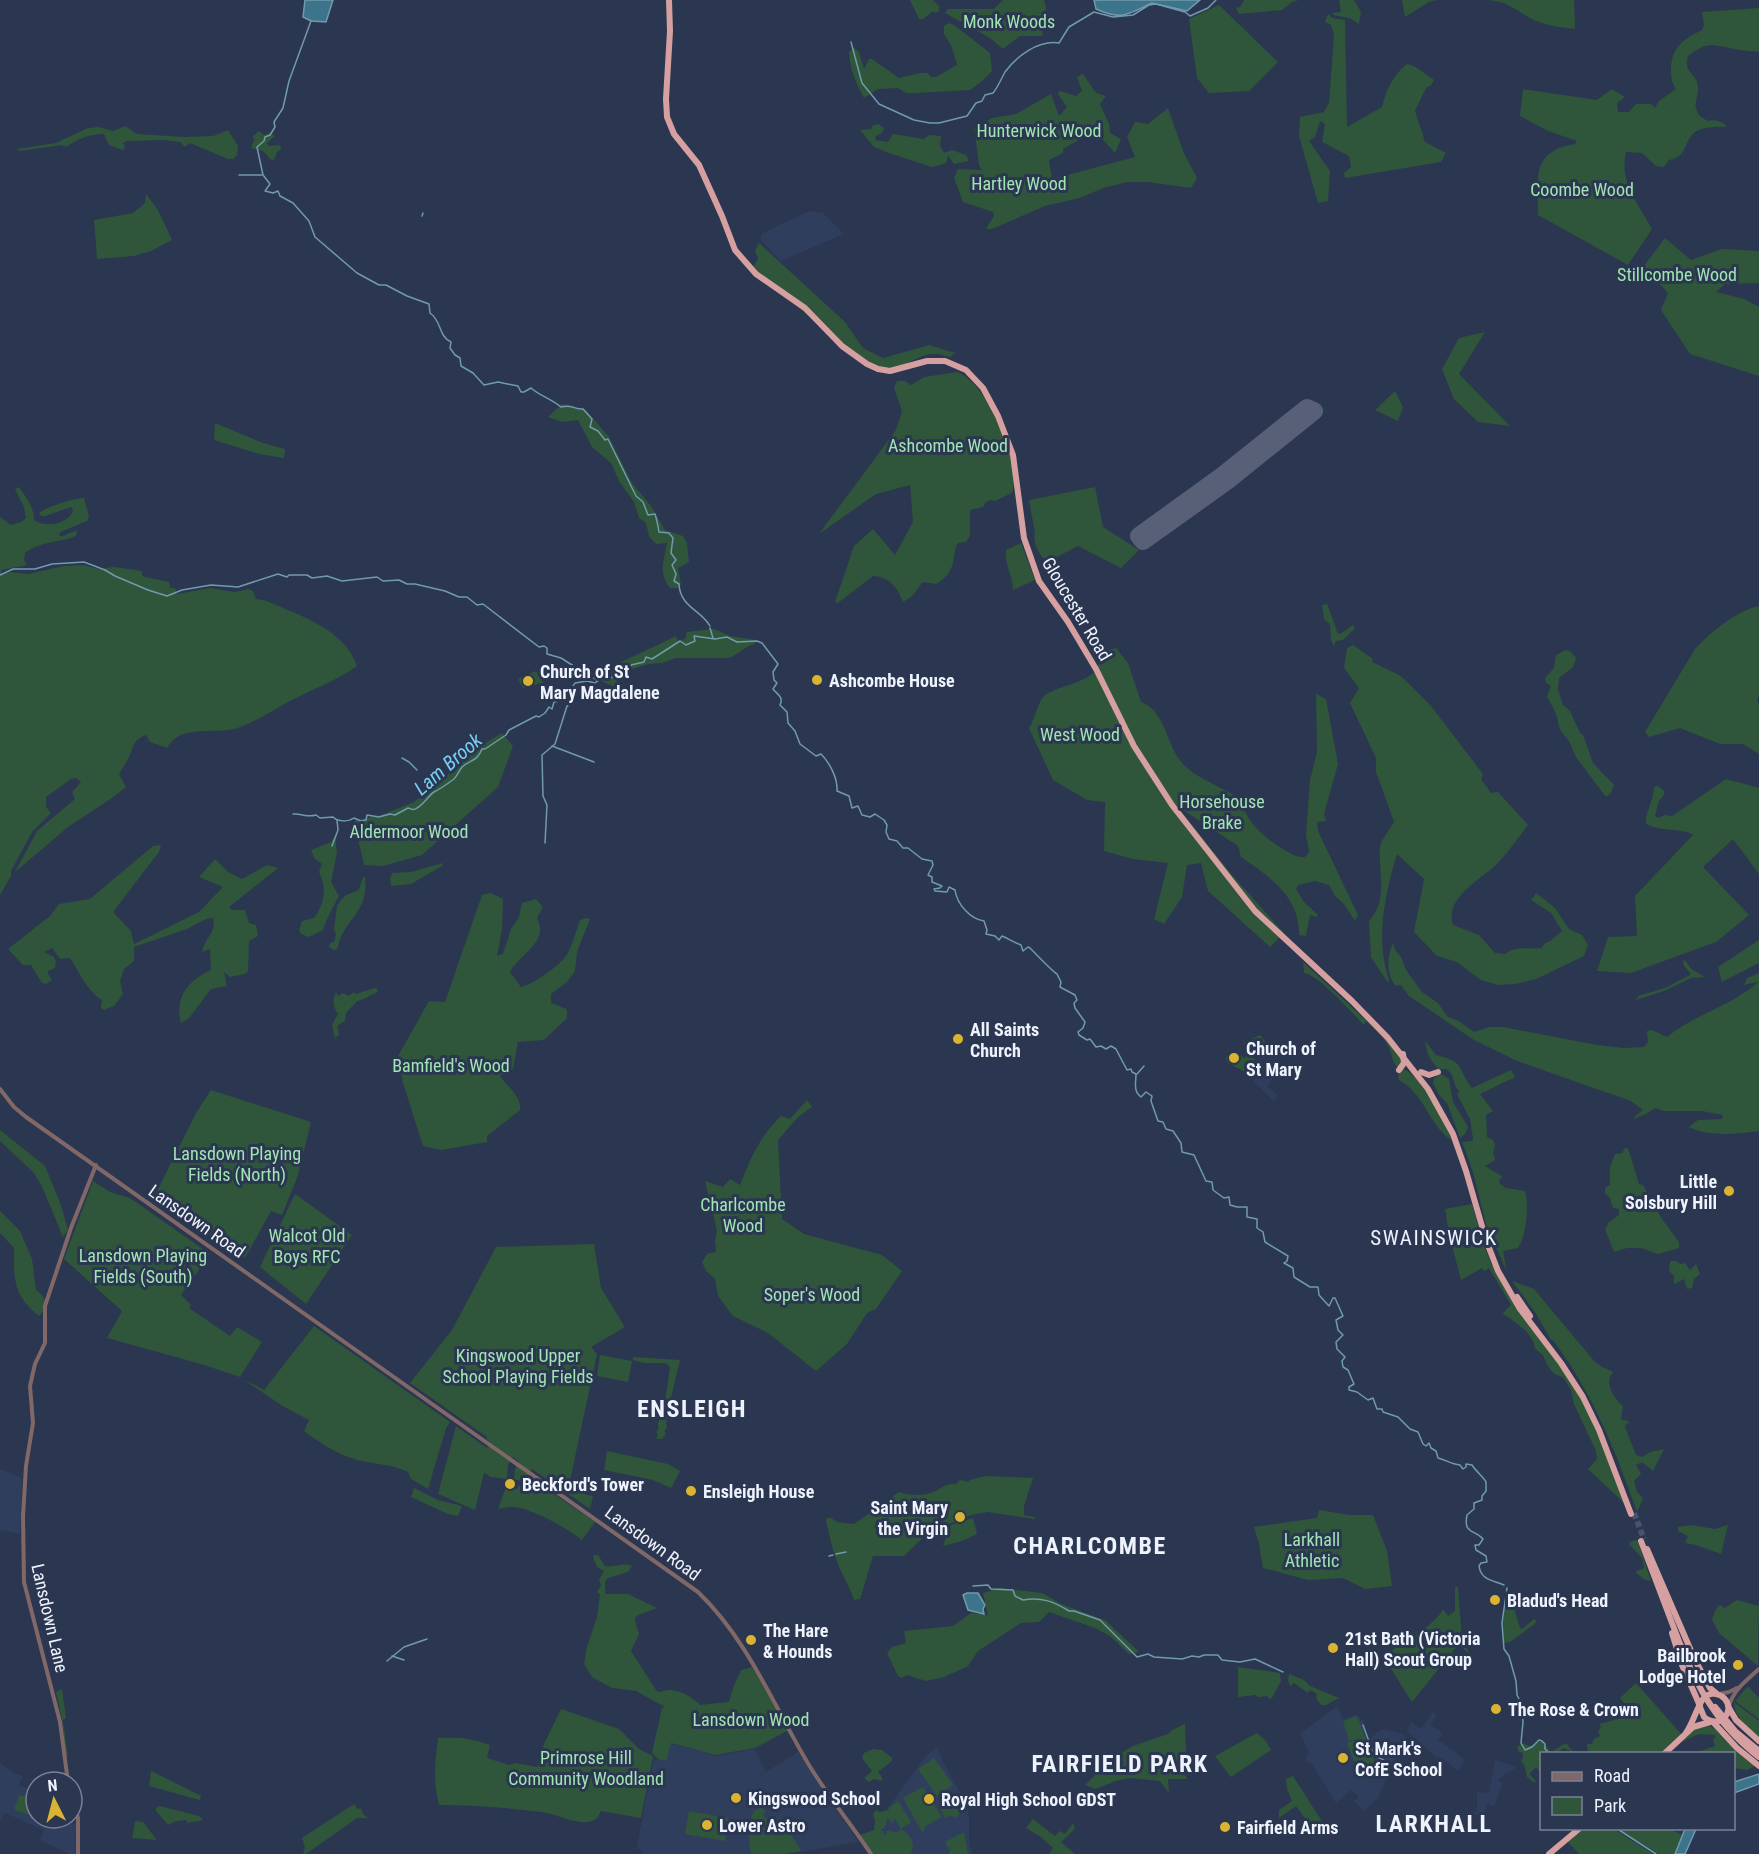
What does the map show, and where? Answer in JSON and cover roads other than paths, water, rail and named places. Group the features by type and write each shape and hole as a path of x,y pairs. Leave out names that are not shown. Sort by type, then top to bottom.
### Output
{"highway":[{"name":"Gloucester Road","path":"669,0 670,31 666,114 672,130 699,165 735,250 756,274 805,308 848,351 874,367 896,371 920,362 938,359 960,366 979,382 993,406 1013,455 1024,538 1039,581 1068,622 1096,669 1130,739 1163,793 1255,911 1290,946 1352,1001"},
{"path":"1352,1001 1419,1071 1455,1133"},
{"path":"1352,1001 1391,1036 1431,1085 1455,1133 1486,1240 1498,1270 1520,1309 1561,1363 1583,1397 1599,1430 1632,1514"},
{"path":"1402,1054 1404,1063 1399,1069 1408,1067 1426,1074 1436,1073 1431,1085"},
{"path":"1758,1759 1717,1717 1700,1691 1686,1660 1642,1540 1695,1660 1711,1689 1726,1700 1728,1710 1736,1720 1759,1741"},
{"path":"1647,1549 1703,1690 1719,1713 1758,1759"},
{"path":"1660,1590 1680,1659 1701,1704 1704,1718 1713,1722 1737,1748 1758,1759"},
{"path":"1686,1733 1701,1704 1716,1694"},
{"path":"1666,1752 1697,1725 1713,1722 1728,1710"},
{"path":"1549,1854 1578,1830"}],"street":[{"name":"Lansdown Road","path":"0,1089 20,1112 698,1592 718,1613 734,1635 766,1687 806,1761 871,1854"},
{"name":"Lansdown Lane","path":"66,1770 60,1722 24,1582 22,1516 26,1466 33,1423 30,1386 35,1364 45,1343 45,1306 74,1220 89,1182 98,1167"},
{"path":"1728,1710 1732,1697 1739,1687 1759,1669"},
{"path":"1716,1694 1729,1692 1739,1687"},
{"path":"78,1830 78,1854"}],"waterway":[{"path":"851,42 862,83 879,104 914,120 939,123 967,116 985,95 993,93 1005,72 1022,55 1043,44 1059,43 1069,27 1094,12 1113,17 1133,15 1149,5 1156,4 1185,12 1190,16 1208,8 1216,0"},
{"path":"311,21 289,81 283,108 274,122 275,127 257,147 263,175 270,184 265,191 273,193 278,191 280,196 293,203 309,221 315,237 357,273 379,285 386,285 429,304 430,313 437,320 444,336 451,342 450,348 460,358 461,366 473,373 484,385 498,382 518,386 521,392 531,388 561,407 583,409 592,419 590,427 598,431 605,440 608,439 648,515 655,514 659,532 669,533 673,538 671,553 676,560 672,565 676,574 674,581 679,584 683,598 710,626"},
{"path":"239,175 262,175"},
{"path":"0,575 13,569 35,569 52,564 84,562 167,596 182,590 211,585 238,587 278,574 287,577 289,575 307,575 312,578 327,576 342,581 377,577 383,581 399,580 407,584 467,597 477,605 483,604 539,647 547,648 547,654 561,658 583,672"},
{"path":"710,628 713,638"},
{"name":"Lam Brook","path":"293,814 316,815 320,818 333,817 343,821 354,818 361,821 366,820 367,815 379,817 395,815 408,808 412,810 422,804 432,793 454,779 462,767 476,758 482,749 506,735 509,730 536,716 539,717 549,707 552,709 554,702 560,701 575,683 587,681 595,683 600,679 615,677 617,672 644,662 646,657 652,659 680,641 686,645 695,641 694,636 715,639 727,637 737,642 762,643 778,664 773,672 777,683 773,689 781,698 780,705 787,712 788,723 795,731 800,744 816,756 821,754 827,762 835,776 837,791 849,796 852,808 858,806 862,815 870,817 875,814 884,820 889,839 897,841 903,848 908,848 922,859 932,861 933,865 928,875 932,877 932,882 942,886 934,889 935,891 947,892 949,887 955,890 965,910 984,921 986,934 995,936 999,940 1002,936 1021,945 1023,951 1030,948 1057,974 1061,982 1060,987 1075,995 1077,1000 1074,1003 1075,1008 1085,1022 1083,1028 1078,1032 1079,1035 1087,1040 1090,1039 1096,1047 1101,1046 1106,1049 1111,1046 1116,1049 1127,1070 1131,1069 1136,1074 1138,1095 1141,1097 1146,1092 1152,1096 1151,1101 1158,1121 1163,1122 1166,1129 1173,1131 1181,1143 1182,1152 1194,1155 1206,1181 1212,1182 1213,1190 1224,1198 1229,1197 1230,1205 1247,1207 1247,1217 1257,1219 1257,1228 1263,1232 1265,1242 1288,1256 1284,1263 1293,1268 1294,1277 1310,1287 1318,1287 1319,1295 1329,1306 1335,1298 1343,1316 1336,1320 1338,1330 1343,1335 1336,1342 1337,1349 1345,1357 1342,1361 1343,1367 1348,1370 1354,1384 1349,1387 1349,1390 1357,1392 1368,1400 1373,1398 1377,1409 1398,1417 1410,1429 1418,1432 1423,1444 1426,1446 1429,1443 1436,1451 1438,1458 1460,1465 1463,1469 1466,1464 1472,1465 1484,1479 1486,1491 1482,1500 1474,1503 1474,1509 1467,1515 1466,1521 1468,1529 1483,1539 1479,1545 1475,1545 1476,1550 1486,1556 1487,1562 1481,1563 1480,1571 1488,1579 1504,1585"},
{"path":"586,673 598,681"},
{"path":"545,843 547,805 543,796 542,755 555,744 567,706 570,705 572,691"},
{"path":"552,746 594,762"},
{"path":"402,758 417,770"},
{"path":"332,846 338,830 337,820"},
{"path":"1137,1074 1144,1066"},
{"path":"836,1554 846,1552"},
{"path":"829,1556 833,1555"},
{"path":"973,1586 988,1585 991,1589 1013,1590 1015,1596 1023,1600 1047,1601 1069,1611 1100,1620 1137,1657 1148,1654 1154,1657 1182,1659 1192,1656 1218,1655 1222,1660 1240,1662 1255,1659 1283,1672"},
{"name":"Lam Brook","path":"1507,1588 1502,1623 1504,1649 1509,1656 1516,1681 1517,1695 1521,1703 1523,1722 1521,1743 1525,1750 1539,1740 1545,1744 1548,1752"},
{"path":"387,1661 404,1647 427,1639"},
{"path":"392,1656 404,1660"},
{"path":"1363,1725 1374,1755 1392,1765"},
{"name":"Lam Brook","path":"1619,1830 1656,1854"}],"tunnel":[{"path":"1634,1513 1644,1539"}],"place":[{"name":"Ashcombe House","path":"817,680"},
{"name":"Church of St Mary Magdalene","path":"528,681"},
{"name":"All Saints Church","path":"958,1039"},
{"name":"Church of St Mary","path":"1234,1058"},
{"name":"Little Solsbury Hill","path":"1729,1191"},
{"name":"Beckford's Tower","path":"510,1484"},
{"name":"Ensleigh House","path":"691,1491"},
{"name":"Saint Mary the Virgin","path":"960,1517"},
{"name":"Bladud's Head","path":"1495,1600"},
{"name":"The Hare & Hounds","path":"751,1640"},
{"name":"21st Bath (Victoria Hall) Scout Group","path":"1333,1648"},
{"name":"Bailbrook Lodge Hotel","path":"1738,1665"},
{"name":"The Rose & Crown","path":"1496,1709"},
{"name":"St Mark's CofE School","path":"1343,1758"},
{"name":"Kingswood School","path":"736,1798"},
{"name":"Royal High School GDST","path":"929,1799"},
{"name":"Lower Astro","path":"707,1825"},
{"name":"Fairfield Arms","path":"1225,1827"}],"district":[{"name":"SWAINSWICK","path":"1434,1238"},
{"name":"ENSLEIGH","path":"692,1409"},
{"name":"CHARLCOMBE","path":"1090,1546"},
{"name":"FAIRFIELD PARK","path":"1120,1764"},
{"name":"LARKHALL","path":"1434,1824"}],"park label":[{"name":"Monk Woods","path":"1009,21"},
{"name":"Hunterwick Wood","path":"1039,130"},
{"name":"Hartley Wood","path":"1019,183"},
{"name":"Coombe Wood","path":"1582,189"},
{"name":"Stillcombe Wood","path":"1677,274"},
{"name":"Ashcombe Wood","path":"948,445"},
{"name":"West Wood","path":"1080,734"},
{"name":"Horsehouse Brake","path":"1222,811"},
{"name":"Aldermoor Wood","path":"409,831"},
{"name":"Bamfield's Wood","path":"451,1065"},
{"name":"Lansdown Playing Fields (North)","path":"237,1163"},
{"name":"Charlcombe Wood","path":"743,1214"},
{"name":"Walcot Old Boys RFC","path":"307,1245"},
{"name":"Lansdown Playing Fields (South)","path":"143,1265"},
{"name":"Soper's Wood","path":"812,1294"},
{"name":"Kingswood Upper School Playing Fields","path":"518,1365"},
{"name":"Larkhall Athletic","path":"1312,1549"},
{"name":"Lansdown Wood","path":"751,1719"},
{"name":"Primrose Hill Community Woodland","path":"586,1767"}]}
